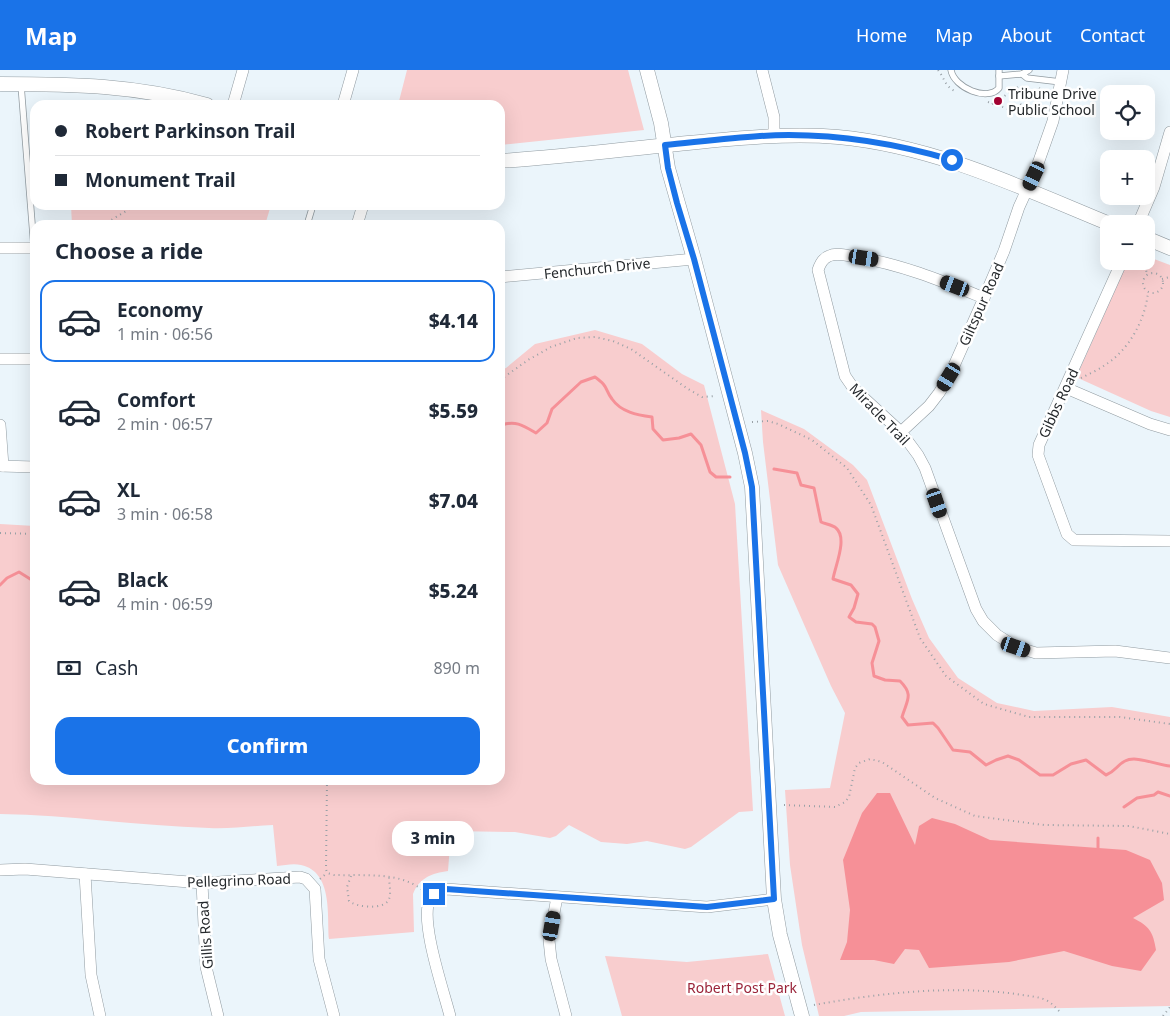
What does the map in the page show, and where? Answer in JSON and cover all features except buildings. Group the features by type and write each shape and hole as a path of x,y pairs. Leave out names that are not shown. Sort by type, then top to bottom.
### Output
{"street":[{"path":"234,100 243,70"},
{"path":"343,100 352,70"},
{"path":"647,70 661,124 668,168 694,259 745,453 752,487 774,899 780,934 802,1016"},
{"path":"762,70 774,117 774,135"},
{"name":"Giltspur Road","path":"900,432 929,406 949,377 1036,172 1053,121 1063,70"},
{"path":"0,84 108,86 186,100"},
{"path":"1142,215 1154,187 1170,132"},
{"path":"505,161 774,135 847,138 920,151 966,166 1100,220"},
{"path":"1155,242 1170,248"},
{"path":"0,248 30,248"},
{"name":"Miracle Trail","path":"984,298 912,270 876,260 841,254 830,255 820,263 818,270 845,376 854,389 900,432 922,462 976,609 993,631 1016,647 1036,653 1115,651 1170,658"},
{"name":"Fenchurch Drive","path":"505,277 694,259"},
{"name":"Gibbs Road","path":"1118,270 1038,450 1038,456 1067,534 1074,540 1170,541"},
{"path":"0,359 30,359"},
{"path":"1066,388 1150,424 1170,430"},
{"path":"0,425 2,466 30,467"},
{"name":"Pellegrino Road","path":"0,870 25,869 202,883 300,877 311,883 315,889 318,959 334,1016"},
{"path":"85,874 91,975 100,1016"},
{"name":"Gillis Road","path":"202,883 206,967 218,1016"},
{"path":"450,1016 430,944 428,906 432,897 439,890 707,907 774,899"},
{"path":"557,897 549,940 551,959 566,1016"}],"lane":[{"path":"951,70 955,80 964,87 989,94 999,88 999,73 1029,70"},
{"path":"1022,72 1027,78 1061,82"},
{"path":"21,84 30,198"}],"path":[{"path":"1036,86 1044,91"},
{"path":"992,104 1018,87 1027,87"},
{"path":"1011,92 1032,117"},
{"path":"111,220 128,210"},
{"path":"1146,270 1147,274 1142,282 1143,288 1152,294 1159,292 1163,286 1162,279 1154,273 1147,274"},
{"path":"1162,279 1170,277"},
{"path":"1079,380 1107,364 1134,336 1147,304 1148,293"},
{"path":"505,376 528,360 552,348 577,338 595,337 613,341 631,349 702,397 715,396"},
{"path":"752,422 768,421 778,424 812,440 847,468 871,505 920,638 946,676 984,704 1028,717 1120,717 1170,724"},
{"path":"0,533 30,534"},
{"path":"784,805 835,807 840,805 848,797 855,768 859,763 870,758 882,762 935,798 975,816 1044,825 1129,826 1170,834"},
{"path":"327,785 326,869 331,874 389,876 416,884 432,897"},
{"path":"351,876 347,887 349,901 356,905 378,906 387,902 389,898 389,876"},
{"path":"814,1005 876,995 974,991 1000,992 1036,997 1046,1000 1061,1013"},
{"path":"1163,1016 1170,1007"}],"green space":[{"path":"407,70 628,70 644,130 505,144 505,100 399,100"},
{"path":"71,210 270,210 266,220 72,220"},
{"path":"1155,259 1170,265 1170,417 1151,411 1078,378 1078,373 1124,270 1155,270"},
{"path":"595,330 642,344 682,374 704,385 735,504 753,811 739,812 691,847 685,849 647,841 627,844 601,842 569,825 556,836 550,838 515,832 451,831 448,871 437,873 422,880 413,894 414,932 329,939 328,907 319,876 311,869 298,864 277,866 273,825 209,828 0,814 0,524 30,526 30,785 505,785 505,368 535,344"},
{"path":"761,410 804,429 853,465 867,480 912,599 929,638 958,678 997,703 1034,711 1112,707 1170,717 1170,1006 861,1012 844,1016 819,1016 802,945 790,865 785,790 830,788 845,713 831,686 778,565 763,442"},
{"name":"Robert Post Park","path":"768,954 785,1016 622,1016 605,956 687,962"}],"shaded area":[{"path":"877,793 890,793 915,845 919,826 932,818 955,824 990,840 1126,850 1150,860 1162,883 1164,900 1133,918 1149,930 1156,950 1141,971 1112,966 1064,951 1009,962 929,968 919,950 905,949 894,964 874,960 840,960 847,942 850,910 843,860 862,813"}],"waterway":[{"path":"505,424 516,423 536,433 547,423 552,409 581,382 595,377 604,385 612,399 620,407 635,414 652,417 653,429 663,440 691,434 701,445 710,472 716,477 730,477"},
{"path":"774,469 797,473 801,485 814,488 821,522 835,527 839,533 841,545 833,579 851,585 858,594 849,617 856,622 872,624 875,627 879,641 872,663 874,676 885,680 900,681 907,690 908,698 902,717 908,725 933,723 953,750 970,752 986,765 1008,756 1019,760 1040,775 1053,775 1071,764 1086,760 1106,775 1130,759 1170,766"},
{"path":"0,585 7,578 19,572 30,579"},
{"path":"1124,807 1137,798 1154,795 1158,792 1170,796"},
{"path":"1098,838 1098,848"}],"place":[{"name":"Tribune Drive Public School","path":"998,101"}],"route":[{"path":"434,894 439,890 446,889 707,907 774,899 755,517 750,472 694,259 677,203 668,168 665,145 760,136 838,137 920,151 952,160"}]}
